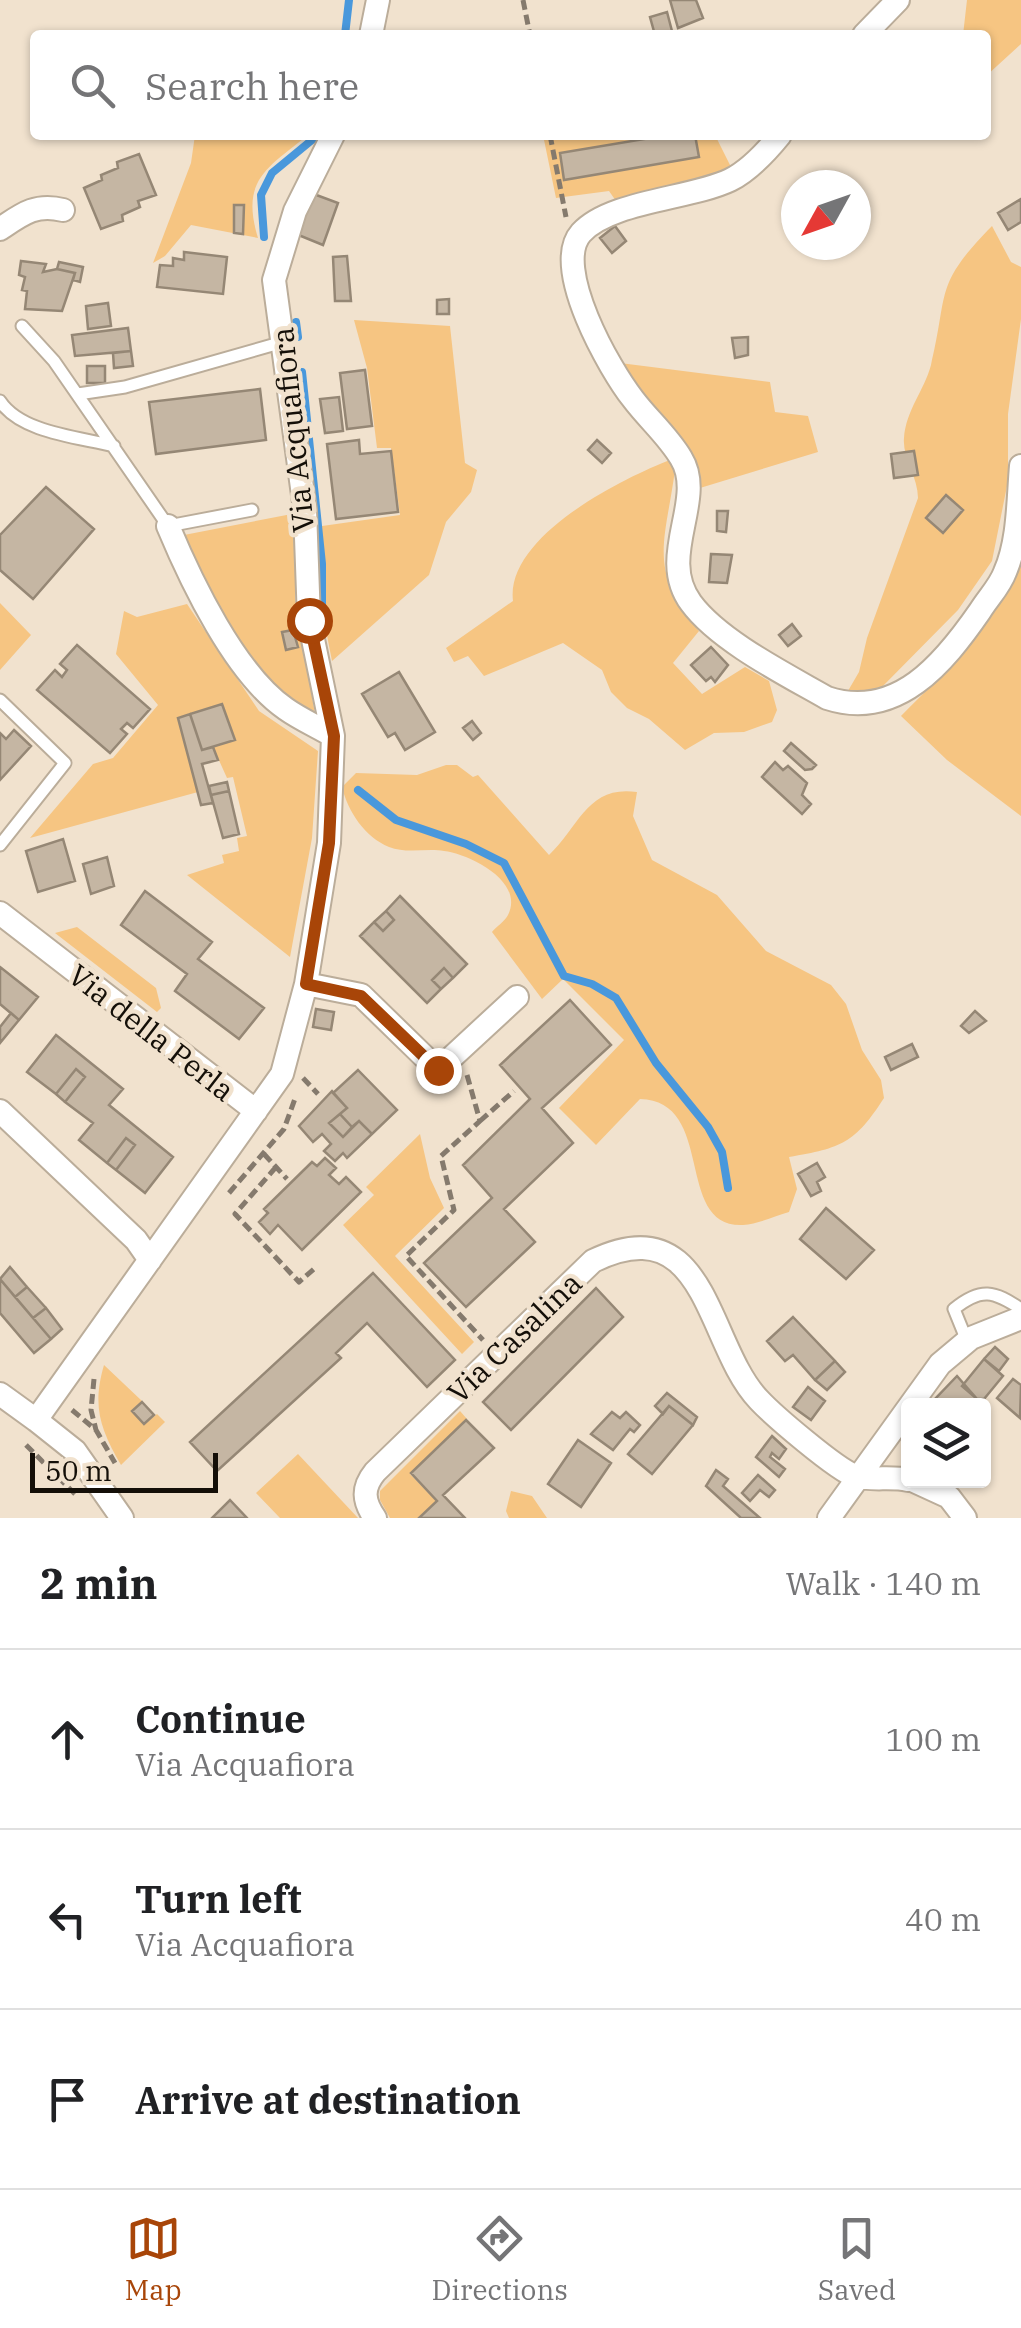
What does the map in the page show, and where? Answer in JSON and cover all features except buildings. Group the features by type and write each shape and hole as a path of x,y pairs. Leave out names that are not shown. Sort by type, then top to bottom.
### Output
{"street":[{"path":"372,30 378,0"},
{"path":"869,30 898,0"},
{"name":"Via Acquafiora","path":"256,1112 282,1074 306,984 329,843 334,736 309,620 305,510 274,280 294,212 330,140"},
{"path":"775,140 734,178 604,218 581,233 572,250 577,289 592,328 631,397 681,458 690,478 678,562 689,601 711,624 828,698 863,705 900,694 916,686 966,630 1005,572 1016,524 1021,466"},
{"path":"0,229 26,210 48,206 63,210"},
{"path":"168,526 198,596 258,682 283,707 334,736"},
{"name":"Via della Perla","path":"0,913 256,1112 36,1420"},
{"path":"306,984 361,996 438,1070 517,997"},
{"path":"0,1111 136,1240 150,1260"},
{"name":"Via Casalina","path":"375,1518 365,1500 367,1482 593,1261 623,1248 660,1252 694,1273 737,1372 760,1400 856,1477"},
{"path":"829,1518 934,1372 968,1340 1021,1318"},
{"path":"0,1394 75,1452 122,1518"},
{"path":"856,1477 901,1480"},
{"path":"928,1488 949,1497 965,1518"}],"lane":[{"path":"22,326 78,394 168,526 252,510"},
{"path":"78,394 125,387 284,342"},
{"path":"0,401 8,413 34,426 115,447"},
{"path":"0,700 66,763 0,845"},
{"path":"968,1340 954,1309 973,1295 998,1294 1021,1308"}],"path":[{"path":"523,0 529,30"},
{"path":"551,140 572,250"},
{"path":"451,1058 472,1080 480,1121"},
{"path":"299,1074 318,1094"},
{"path":"496,1353 406,1256 454,1210 441,1156 514,1091"},
{"path":"264,1154 287,1179"},
{"path":"276,1167 235,1214 299,1282 314,1269"},
{"path":"21,1440 84,1504"}],"shaded area":[{"path":"967,0 1021,0 1021,44 991,71 991,30 964,30"},
{"path":"194,140 302,140 270,167 255,188 253,218 258,238 191,225 165,256 153,263 191,163"},
{"path":"544,140 718,140 731,167 717,176 616,201 609,191 556,198"},
{"path":"992,226 1011,262 1021,267 1021,319 1008,414 1008,481 992,561 958,610 881,688 845,696 859,672 867,638 918,498 904,438 908,418 931,365 946,290 960,263"},
{"path":"354,320 450,326 465,463 477,470 471,492 446,522 429,575 332,661 322,610 315,527 400,515 391,448 377,448 367,368"},
{"path":"620,363 770,382 775,412 808,416 818,452 700,488 696,468"},
{"path":"670,460 675,470 664,537 666,572 672,590 699,631 673,663 702,694 745,667 769,681 777,710 772,722 744,732 714,733 685,750 649,719 627,708 611,692 602,670 563,643 484,676 468,656 454,662 446,648 513,601 515,577 546,533 597,496"},
{"path":"297,513 295,597 315,714 271,680 235,636 206,587 184,535"},
{"path":"1021,552 1021,816 947,760 901,716 988,621 1013,576"},
{"path":"0,603 31,635 0,670"},
{"path":"187,604 259,711 318,751 312,838 290,957 187,875 224,863 222,855 239,851 237,838 247,836 233,777 227,778 213,747 235,740 222,705 178,718 198,792 30,838 93,764 113,758 158,705 116,654 124,611 137,617"},
{"path":"457,765 473,777 478,775 549,855 596,801 620,791 637,792 633,816 652,860 717,895 766,951 831,985 846,1004 862,1050 881,1080 884,1098 846,1141 789,1157 797,1189 789,1212 743,1225 722,1221 708,1207 679,1120 664,1105 640,1099 596,1145 559,1108 624,1040 563,979 542,999 492,932 507,917 511,903 509,891 492,871 455,853 402,850 380,843 359,823 342,787 356,773 417,775"},
{"path":"77,927 156,988 161,1008 157,1012 55,933"},
{"path":"420,1134 430,1178 444,1208 395,1256 474,1342 462,1354 343,1225 374,1195 366,1187"},
{"path":"104,1365 142,1401 131,1411 144,1425 157,1414 165,1422 121,1465 100,1417"},
{"path":"460,1411 467,1419 410,1474 436,1501 418,1518 390,1518 380,1500 380,1491"},
{"path":"298,1454 358,1518 280,1518 256,1493"},
{"path":"511,1491 532,1496 547,1518 509,1518 506,1511"}],"waterway":[{"path":"346,30 349,0"},
{"path":"264,237 261,195 272,173 312,140"},
{"path":"296,322 298,337"},
{"path":"302,372 322,564 322,620"},
{"path":"358,790 396,820 466,844 504,863 564,976 592,984 616,998 656,1063 708,1127 722,1152 728,1188"}],"route":[{"path":"309,620 334,736 329,843 306,984 361,996 438,1070"}]}
